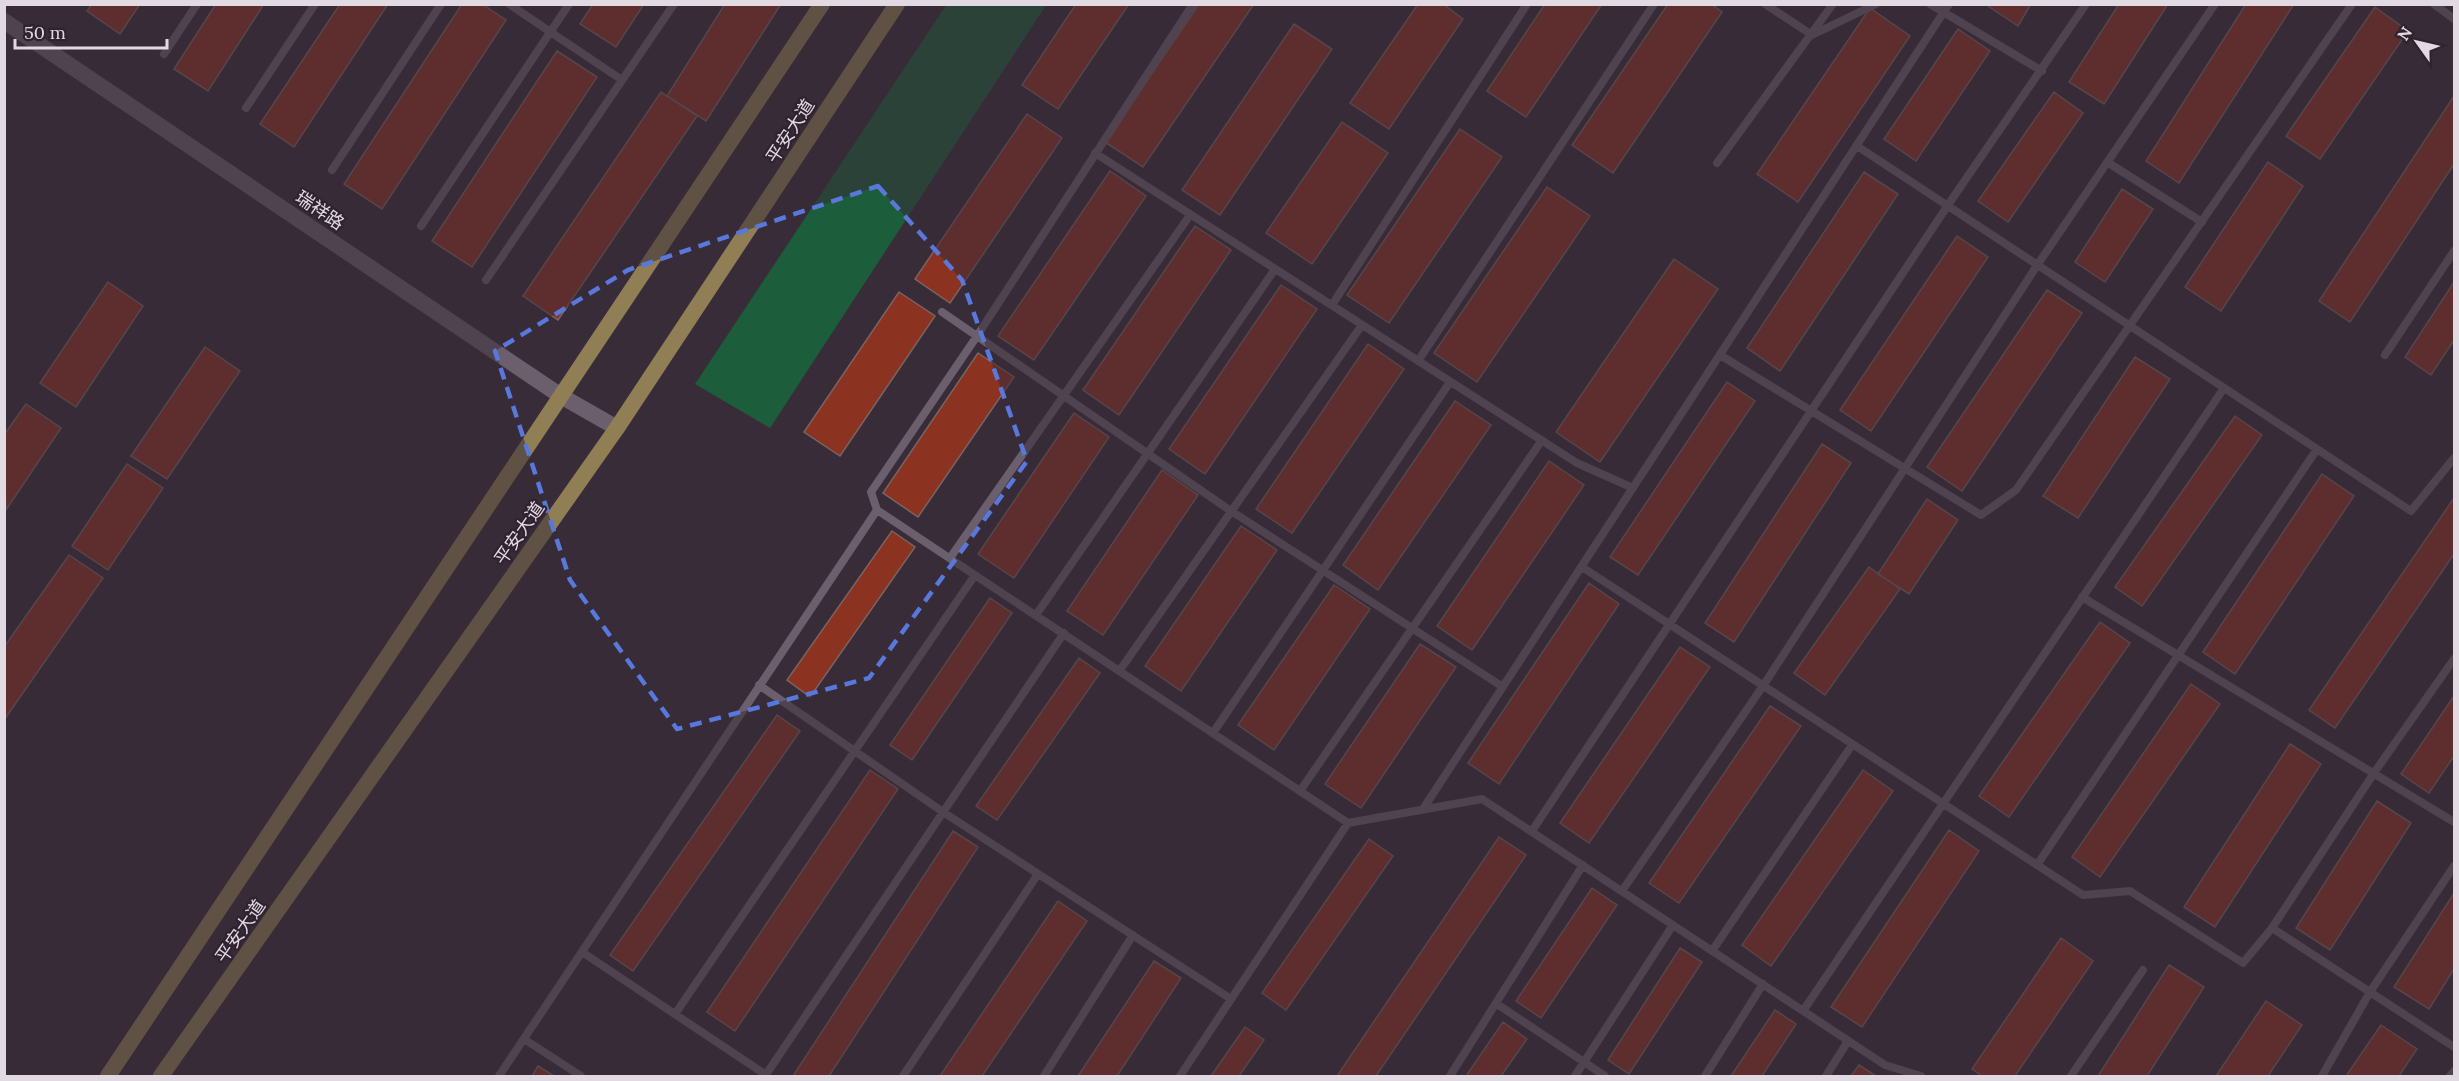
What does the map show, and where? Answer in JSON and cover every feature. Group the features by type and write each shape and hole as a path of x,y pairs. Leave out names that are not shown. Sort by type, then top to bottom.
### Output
{"main road":[{"name":"平安大道","path":"108,1077 822,4"},
{"name":"平安大道","path":"161,1077 617,428 897,4"}],"street":[{"name":"瑞祥路","path":"4,21 561,396 617,428"}],"lane":[{"path":"164,54 197,4"},
{"path":"246,108 315,4"},
{"path":"332,170 441,4"},
{"path":"509,4 622,80"},
{"path":"421,226 569,4"},
{"path":"486,280 674,4"},
{"path":"1193,4 977,336 871,492 877,510 1348,823 1482,799 1885,1065 1921,1077"},
{"path":"1332,305 1527,4"},
{"path":"1418,361 1654,4"},
{"path":"1765,4 1812,35"},
{"path":"1717,163 1833,4"},
{"path":"1812,35 1876,4"},
{"path":"1930,4 1947,8 2042,71"},
{"path":"1532,831 1948,205 2086,4"},
{"path":"1622,891 1763,686 2037,264 2215,4"},
{"path":"1720,355 1981,515 2016,490 2352,4"},
{"path":"2434,4 2454,19"},
{"path":"1423,809 1947,8"},
{"path":"1857,146 2411,511 2454,458"},
{"path":"1095,153 1577,463 1633,488"},
{"path":"2108,162 2202,222"},
{"path":"950,558 1190,215"},
{"path":"2385,355 2454,251"},
{"path":"1036,615 1275,269"},
{"path":"942,312 1231,511 1503,687"},
{"path":"1120,670 1362,325"},
{"path":"1214,733 1450,382"},
{"path":"1803,1011 1941,803 2224,388"},
{"path":"1300,791 1542,440"},
{"path":"2037,865 2318,449"},
{"path":"499,1077 877,510"},
{"path":"1582,567 2083,895 2130,891 2243,963 2272,928 2374,772 2454,659"},
{"path":"675,1014 975,575"},
{"path":"2082,597 2454,822"},
{"path":"582,952 765,1076 1064,633"},
{"path":"759,685 943,812 1231,999"},
{"path":"1712,951 1852,744"},
{"path":"1180,1077 1348,823"},
{"path":"1450,1077 1583,865"},
{"path":"2322,1077 2370,992 2454,866"},
{"path":"903,1077 1038,874"},
{"path":"1575,1077 1672,925"},
{"path":"2272,928 2454,1047"},
{"path":"1044,1077 1133,936"},
{"path":"2071,1077 2143,970"},
{"path":"1705,1077 1762,984"},
{"path":"1497,1004 1605,1077"},
{"path":"524,1039 581,1077"},
{"path":"1826,1077 1848,1041"},
{"path":"2450,1077 2454,1071"}],"highlighted area":[{"path":"878,186 962,280 1027,461 869,678 677,729 570,580 495,351 628,270"}],"green space":[{"path":"947,4 1046,5 770,428 695,384"}],"building":[{"path":"92,4 140,4 120,34 87,11"},
{"path":"216,4 264,4 208,91 174,69"},
{"path":"340,4 388,4 294,147 260,124"},
{"path":"462,4 482,4 506,20 382,209 344,184"},
{"path":"593,4 644,4 616,47 580,24"},
{"path":"725,4 781,4 706,121 667,96"},
{"path":"1076,4 1129,4 1058,109 1022,85"},
{"path":"1199,4 1254,4 1143,167 1105,142"},
{"path":"1418,4 1443,4 1463,19 1389,129 1350,103"},
{"path":"1545,4 1602,4 1526,117 1487,91"},
{"path":"1668,4 1711,4 1722,12 1613,173 1572,145"},
{"path":"1985,4 2031,4 2018,26"},
{"path":"2119,4 2168,4 2104,104 2069,82"},
{"path":"2246,4 2294,4 2179,183 2146,161"},
{"path":"2375,7 2408,31 2320,159 2286,136"},
{"path":"1870,8 1910,36 1798,202 1757,174"},
{"path":"1294,24 1332,49 1220,215 1182,190"},
{"path":"1958,29 1990,51 1916,161 1884,139"},
{"path":"557,51 597,77 472,267 432,241"},
{"path":"661,92 697,116 558,320 523,296"},
{"path":"2054,92 2083,113 2008,222 1978,201"},
{"path":"2454,96 2454,164 2350,322 2319,301"},
{"path":"1027,114 1062,138 950,303 915,279"},
{"path":"1342,122 1388,153 1312,264 1266,233"},
{"path":"1460,129 1502,157 1389,323 1347,295"},
{"path":"2268,162 2303,186 2221,311 2185,287"},
{"path":"1110,171 1146,196 1034,360 998,336"},
{"path":"1864,172 1898,194 1780,371 1747,348"},
{"path":"1547,187 1590,216 1477,382 1434,353"},
{"path":"2122,189 2153,209 2105,282 2075,262"},
{"path":"1195,226 1231,250 1119,415 1083,390"},
{"path":"1957,236 1988,257 1871,431 1840,410"},
{"path":"1674,259 1718,289 1600,462 1556,432"},
{"path":"108,282 143,306 76,407 40,383"},
{"path":"2454,282 2454,340 2431,375 2405,357"},
{"path":"1281,285 1317,309 1205,474 1169,449"},
{"path":"2047,290 2082,313 1962,491 1927,467"},
{"path":"899,292 935,316 840,456 804,432"},
{"path":"1368,344 1404,369 1292,533 1256,509"},
{"path":"205,347 240,371 167,479 131,456"},
{"path":"978,353 1014,377 918,517 883,493"},
{"path":"2135,357 2170,379 2078,518 2043,496"},
{"path":"1727,382 1755,401 1638,575 1610,557"},
{"path":"1455,401 1491,425 1378,590 1343,565"},
{"path":"26,404 61,428 6,510 4,435"},
{"path":"1074,413 1109,437 1014,578 978,554"},
{"path":"2235,416 2262,435 2142,606 2115,587"},
{"path":"1822,444 1851,463 1734,642 1705,623"},
{"path":"1549,461 1584,485 1472,650 1437,626"},
{"path":"127,464 163,488 108,570 72,546"},
{"path":"1162,470 1198,495 1103,635 1067,611"},
{"path":"2322,474 2354,496 2235,674 2203,652"},
{"path":"2454,498 2454,554 2335,728 2309,710"},
{"path":"1927,499 1958,520 1909,594 1878,574"},
{"path":"1241,526 1277,550 1181,691 1145,666"},
{"path":"892,531 915,547 810,697 787,680"},
{"path":"69,555 103,578 4,720 4,647"},
{"path":"1869,567 1900,589 1825,695 1794,673"},
{"path":"1589,583 1619,604 1499,784 1468,763"},
{"path":"1334,585 1370,609 1274,750 1238,725"},
{"path":"990,598 1012,613 912,760 890,745"},
{"path":"2100,622 2130,643 2009,817 1979,796"},
{"path":"1420,644 1456,667 1361,808 1325,784"},
{"path":"1680,647 1710,667 1589,843 1560,823"},
{"path":"1079,658 1100,673 997,820 976,806"},
{"path":"2191,684 2220,704 2100,877 2072,857"},
{"path":"2454,696 2454,756 2429,793 2401,774"},
{"path":"1770,706 1801,726 1679,903 1649,883"},
{"path":"777,715 800,731 633,971 610,955"},
{"path":"2290,744 2321,764 2215,927 2184,907"},
{"path":"870,770 898,789 735,1031 707,1012"},
{"path":"1863,770 1893,791 1771,966 1742,945"},
{"path":"2377,801 2411,823 2330,950 2296,928"},
{"path":"1949,830 1979,851 1862,1027 1831,1007"},
{"path":"953,831 978,847 829,1076 793,1076"},
{"path":"1499,837 1526,855 1376,1076 1337,1076"},
{"path":"1369,839 1393,856 1286,1010 1262,993"},
{"path":"1592,888 1617,905 1541,1018 1516,1001"},
{"path":"2454,893 2454,969 2429,1009 2394,987"},
{"path":"1058,901 1087,921 982,1076 940,1076"},
{"path":"2061,938 2093,961 2015,1076 1982,1076 1972,1069"},
{"path":"1680,948 1702,962 1629,1074 1608,1060"},
{"path":"1154,961 1181,978 1117,1076 1078,1076"},
{"path":"2169,965 2204,987 2147,1076 2098,1076"},
{"path":"2266,1001 2302,1025 2268,1076 2216,1076"},
{"path":"1775,1010 1796,1024 1762,1076 1731,1076"},
{"path":"1503,1022 1527,1039 1501,1076 1466,1076"},
{"path":"2381,1025 2417,1049 2399,1076 2346,1076"},
{"path":"1245,1027 1264,1040 1239,1076 1211,1076"},
{"path":"1859,1065 1876,1076 1851,1076"},
{"path":"538,1066 554,1076 532,1076"}]}
